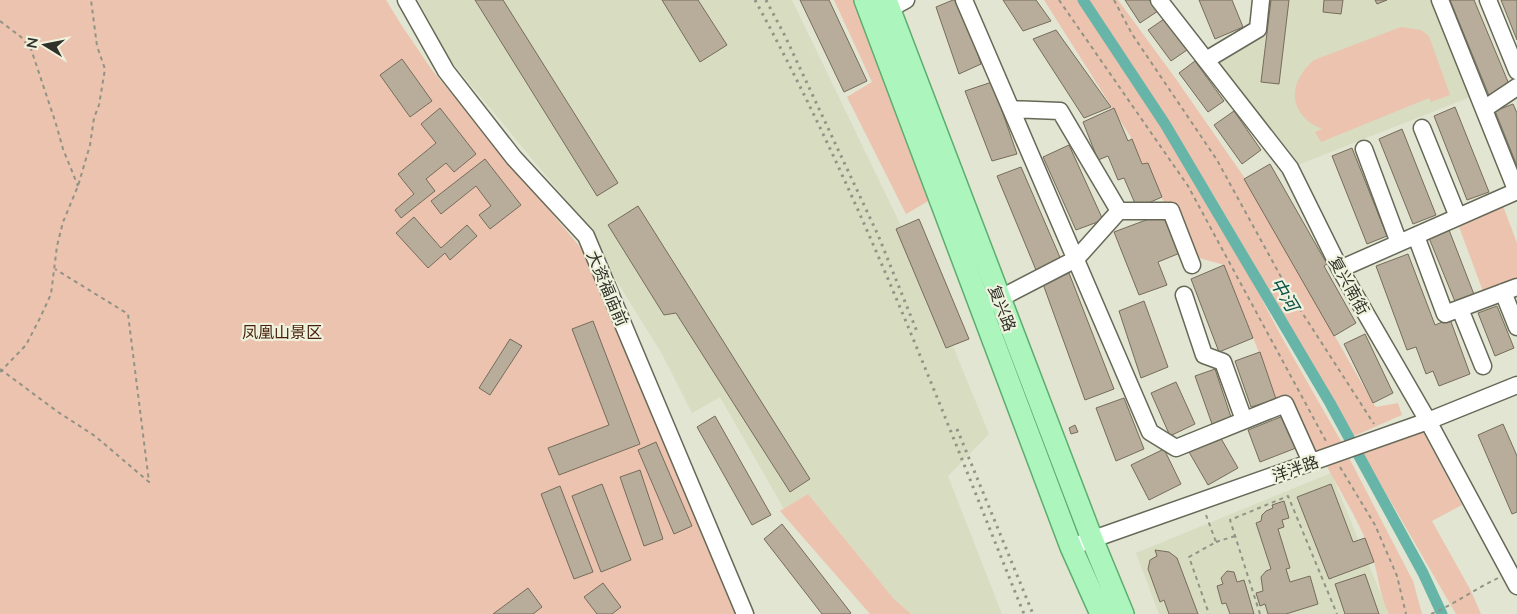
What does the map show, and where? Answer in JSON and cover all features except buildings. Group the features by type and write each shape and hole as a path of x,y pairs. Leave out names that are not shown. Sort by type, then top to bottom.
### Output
{"main road":[{"name":"复兴路","path":"884,5 991,304 1071,547 1100,614"},
{"name":"复兴路","path":"991,304 1123,614"}],"street":[{"name":"大资福庙前","path":"406,0 446,71 514,158 586,236 745,614"},
{"path":"964,0 1150,432 1176,448 1284,404 1311,462"},
{"name":"复兴南街","path":"1159,0 1290,168 1340,269 1428,421 1513,579"},
{"path":"1340,269 1517,192 1440,0"},
{"path":"1488,0 1517,71"},
{"path":"1206,60 1258,29 1257,5"},
{"path":"1484,109 1515,93"},
{"path":"1011,109 1060,111 1119,211"},
{"path":"1422,128 1458,217"},
{"path":"1364,149 1399,243"},
{"path":"991,304 1076,259 1119,211 1171,211 1192,265"},
{"path":"1416,236 1445,314 1510,290 1517,327"},
{"path":"1184,295 1204,355 1223,362 1244,420"},
{"path":"1460,309 1483,366"},
{"name":"洋泮路","path":"1071,547 1428,421 1517,385"}],"path":[{"path":"55,269 128,314 148,482 95,436 58,412 1,370 26,345 51,294 57,246 90,145 105,69 97,46 92,0"},
{"path":"1059,0 1188,186 1347,449 1375,526 1398,576 1406,614"},
{"path":"1114,0 1132,34 1217,160 1292,296 1382,437"},
{"path":"0,21 21,37 31,49 63,149 78,186"},
{"path":"1260,614 1230,520 1288,496 1337,614"},
{"path":"1202,500 1216,542"},
{"path":"1209,614 1189,557 1216,542 1235,536"},
{"path":"1431,614 1451,606 1471,591 1513,579"}],"shaded area":[{"path":"418,0 690,0 723,55 695,0 792,0 918,261 989,434 948,476 1002,614 911,614 894,599 808,494 784,509 720,397 692,413 662,354 567,201 450,60"},
{"path":"1261,0 1440,0 1478,94 1290,168 1206,60 1258,29"},
{"path":"1331,473 1389,614 1159,614 1136,553"}],"green space":[{"name":"凤凰山景区","path":"0,0 386,0 432,70 580,247 613,304 755,614 0,614"},
{"path":"834,0 854,0 930,200 906,214 847,97 872,82"},
{"path":"1044,0 1083,0 1207,195 1280,334 1346,450 1311,462 1285,404 1276,399 1224,265 1196,257 1142,164 1132,139"},
{"path":"1089,0 1118,0 1244,177 1373,403 1376,407 1398,403 1402,415 1354,436 1216,199"},
{"path":"1401,27 1421,30 1429,36 1450,95 1431,102 1429,98 1321,142 1315,132 1322,129 1307,120 1299,111 1296,103 1296,88 1302,73 1314,60"},
{"path":"1503,206 1517,243 1517,281 1484,294 1458,224"},
{"path":"1422,430 1462,505 1432,521 1471,591 1481,614 1456,614 1362,452"},
{"path":"1347,454 1413,581 1422,614 1389,614 1386,608 1374,562 1364,536 1325,463"},
{"path":"808,494 894,599 911,614 870,614 780,511"}],"waterway":[{"name":"中河","path":"1083,0 1165,124 1330,403 1423,573 1442,614"}],"railway":[{"path":"755,0 794,74 865,226 930,380 1024,614"},
{"path":"766,0 785,36 878,235 918,334"},
{"path":"957,429 1033,614"}]}
